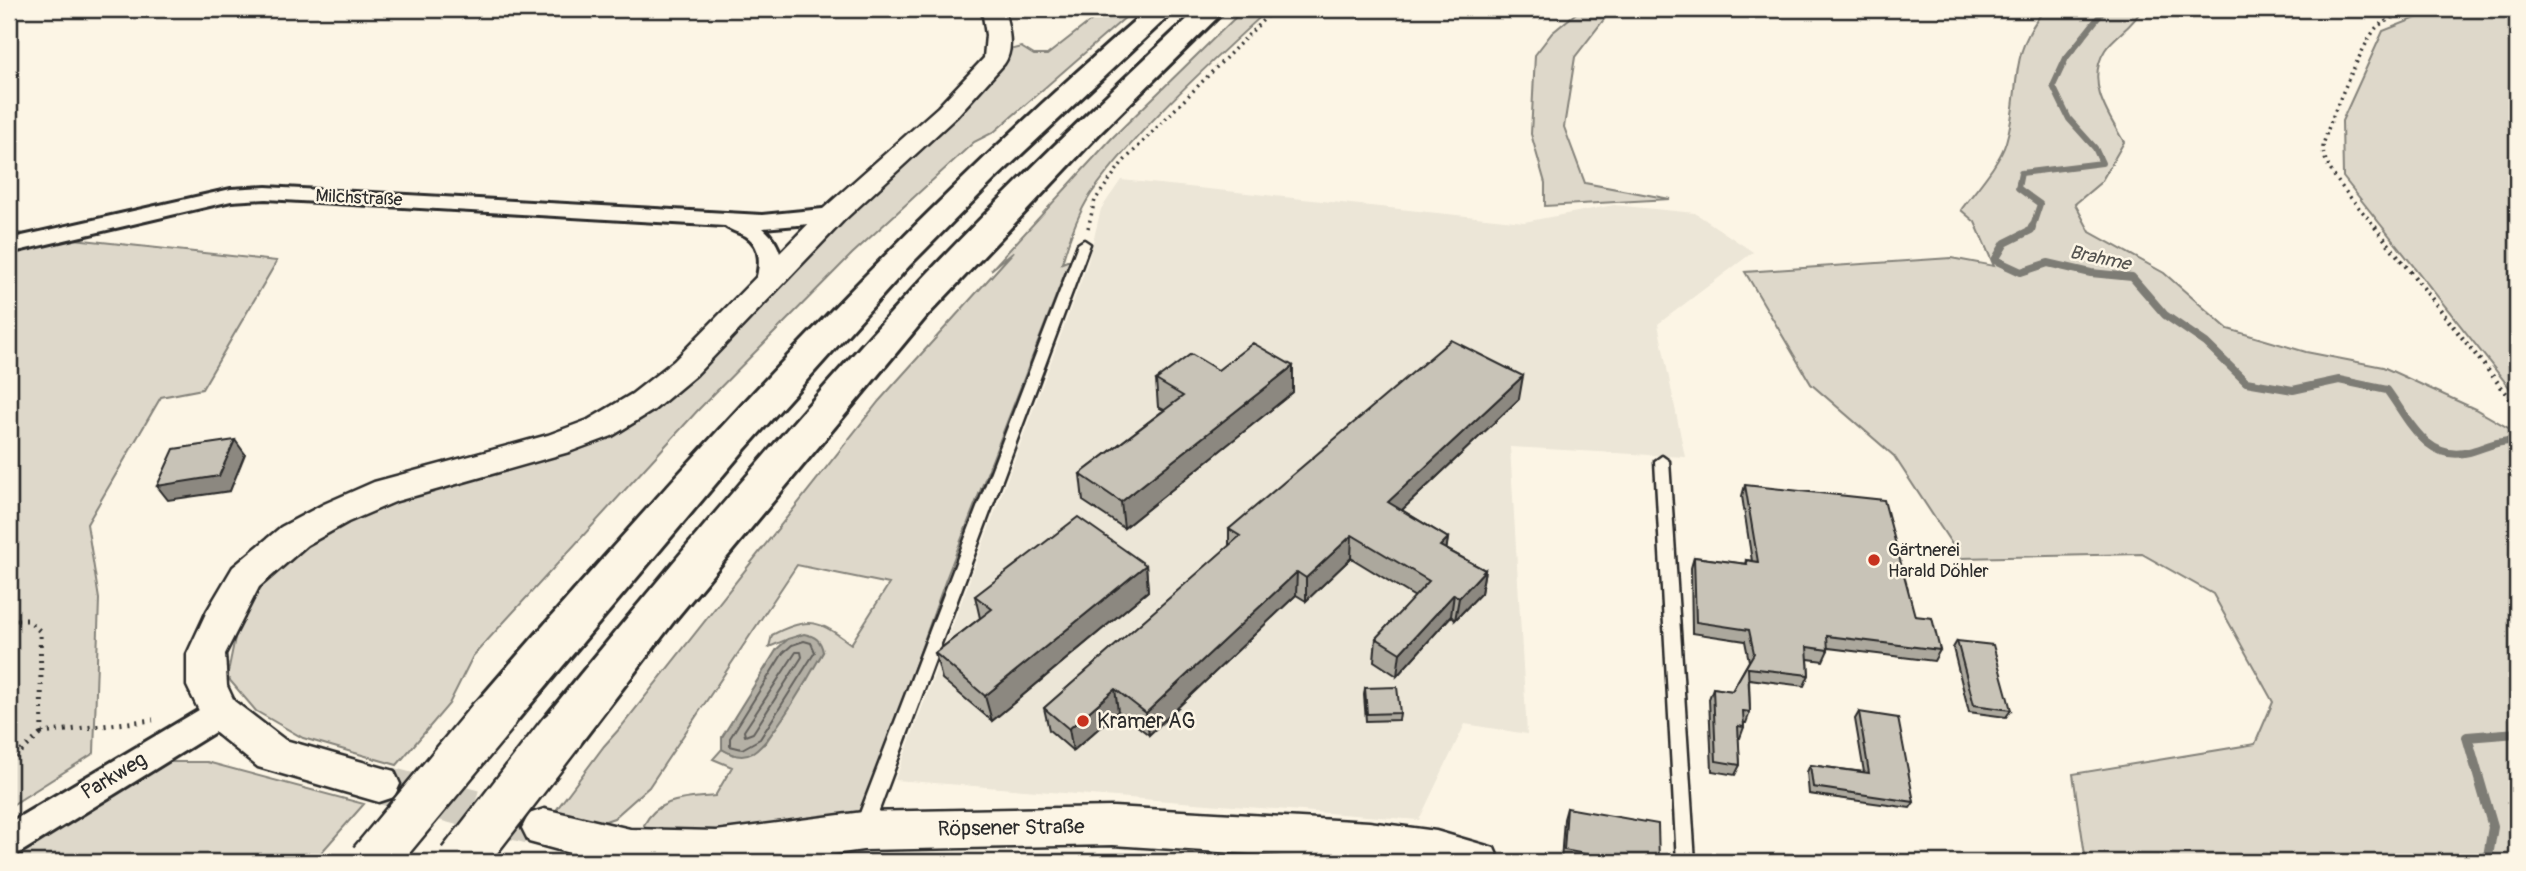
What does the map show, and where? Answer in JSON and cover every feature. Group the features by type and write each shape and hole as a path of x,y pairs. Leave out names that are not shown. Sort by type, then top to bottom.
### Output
{"highway":[{"path":"372,862 686,491 856,304 968,188 1163,9"},
{"path":"461,862 659,609 914,309 1091,126 1213,9"}],"street":[{"path":"379,784 274,754 220,713 207,686 206,654 219,622 246,577 294,536 386,491 557,444 600,428 643,402 685,368 834,215 947,112 996,59 998,35 993,9"},
{"name":"Milchstraße","path":"9,246 232,195 267,193 788,222 834,215"},
{"name":"Milchstraße","path":"716,219 752,228 766,243 773,265 766,284"},
{"name":"Parkweg","path":"9,841 220,713"},
{"name":"Röpsener Straße","path":"544,828 630,849 716,851 863,831 1113,826 1369,842 1436,851 1478,862"}],"lane":[{"path":"863,831 1084,244"},
{"path":"1662,461 1686,862"}],"path":[{"path":"1084,244 1095,200 1122,163 1274,9"},
{"path":"2427,9 2398,16 2378,25 2371,32 2328,125 2323,148 2325,157 2337,182 2517,407"},
{"path":"9,620 27,620 40,631 42,733"},
{"path":"9,762 42,733 165,719"}],"shaded area":[{"path":"1106,9 1135,9 994,132 974,142 852,254 699,409 473,656 449,704 397,765 303,738 256,711 227,677 238,623 262,574 315,533 381,500 506,466 711,351 1002,62 1009,50 1021,47 1034,55 1047,55"},
{"path":"1244,9 1269,9 1175,97 1130,145 1086,202 1062,263 1070,260 946,579 864,809 845,821 759,832 649,834 644,825 657,809 665,804 715,796 732,767 713,759 722,749 733,755 765,744 823,652 788,639 769,647 772,635 796,625 814,623 831,630 851,644 889,584 797,565 649,787 614,818 594,825 554,813 604,746 879,401 1014,251 991,270 1112,138"},
{"path":"1581,9 1612,9 1575,57 1564,127 1585,183 1670,199 1545,206 1545,183 1531,134 1535,55 1552,33"},
{"path":"2045,9 2142,9 2133,22 2109,44 2099,62 2097,74 2101,98 2124,142 2101,182 2075,204 2090,232 2164,273 2228,329 2306,352 2383,367 2475,409 2517,433 2517,862 2086,862 2073,774 2255,744 2273,702 2213,594 2142,554 1961,558 1894,456 1811,384 1745,272 1951,258 1994,266 1975,222 1961,210 1993,168 2003,150 2011,123 2020,58 2033,26"},
{"path":"2517,11 2517,397 2343,177 2342,121 2383,31 2421,16"},
{"path":"1121,180 1524,222 1614,205 1695,213 1753,252 1658,324 1685,457 1510,447 1527,734 1465,724 1419,820 895,780 1088,262 1101,209"},
{"path":"9,232 277,261 202,389 161,397 87,524 99,599 94,753 9,807"},
{"path":"169,762 207,762 364,804 313,862 9,862 10,855 121,781"}],"water":[{"path":"804,634 817,639 823,652 780,722 753,753 737,755 722,749 722,737 777,649 788,639"}],"building":[{"path":"1451,340 1523,376 1388,502 1448,538 1440,546 1485,570 1459,598 1454,594 1400,653 1376,638 1429,581 1352,535 1306,578 1297,572 1146,713 1115,689 1069,729 1044,708 1240,536 1229,529"},
{"path":"1253,343 1293,366 1121,502 1080,474 1183,396 1156,380 1191,354 1218,370"},
{"path":"235,440 219,476 157,486 174,449"},
{"path":"1745,485 1884,500 1915,616 1932,618 1940,650 1827,636 1828,650 1807,647 1809,675 1748,668 1750,712 1743,711 1744,727 1738,726 1740,765 1716,761 1713,688 1732,691 1754,653 1749,630 1696,622 1694,557 1747,564 1746,560 1758,562"},
{"path":"1078,517 1146,565 985,696 935,653 992,609 975,596"},
{"path":"1957,641 1993,645 2011,710 1974,705"},
{"path":"1397,687 1400,713 1367,714 1365,688"},
{"path":"1859,712 1898,718 1914,802 1813,787 1810,765 1869,773"},
{"path":"1567,808 1658,824 1659,862 1627,862 1564,850"}],"waterway":[{"name":"Brahme","path":"2032,228 2040,204 2018,188 2021,173 2102,163 2095,148 2069,119 2053,86 2066,58 2105,9"},
{"name":"Brahme","path":"2032,227 2005,243 1995,260 2021,272 2048,263 2091,273 2132,277 2165,315 2206,343 2246,382 2293,390 2339,380 2387,390 2420,436 2441,451 2454,454 2517,441"},
{"name":"Brahme","path":"2487,862 2493,827 2467,737 2517,733"}],"tunnel":[{"path":"379,784 544,828"}],"place":[{"name":"Gärtnerei Harald Döhler","path":"1874,560"},
{"name":"Kramer AG","path":"1083,721"}]}
